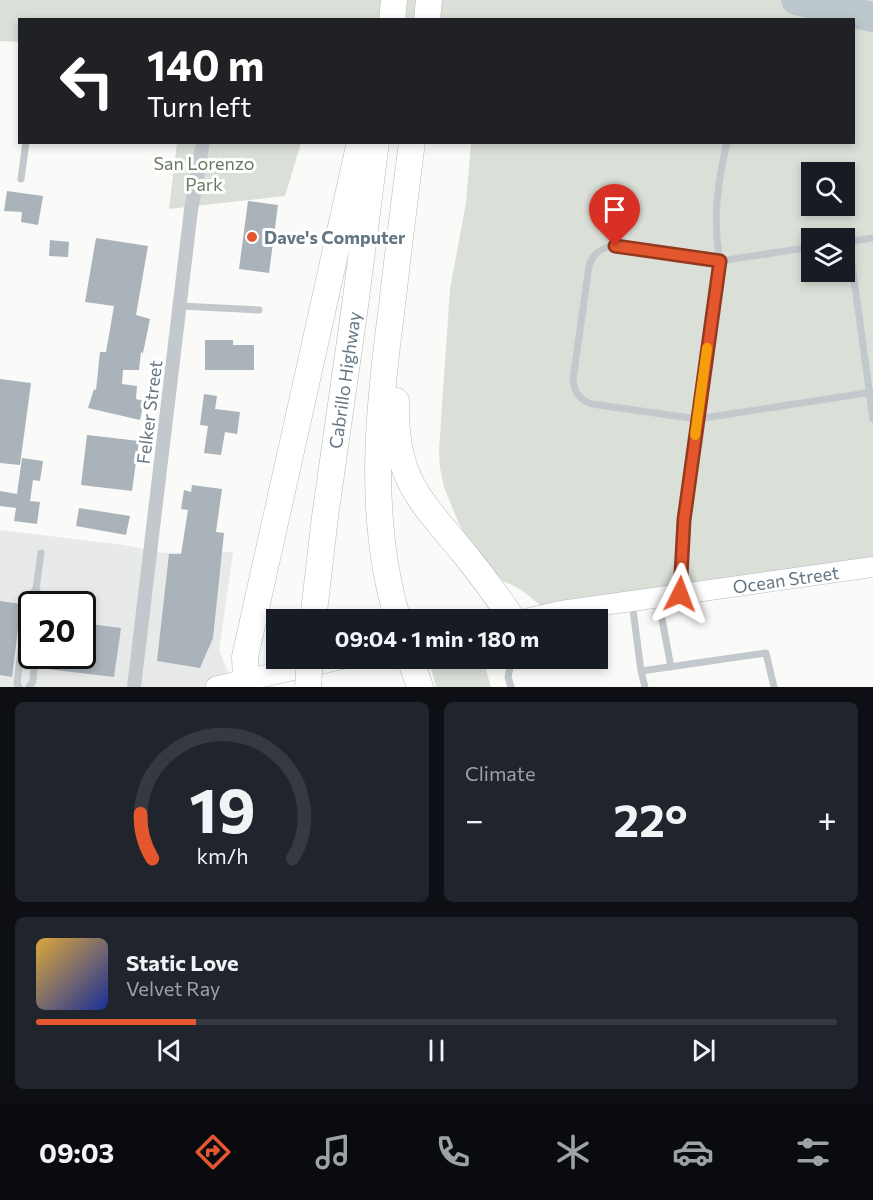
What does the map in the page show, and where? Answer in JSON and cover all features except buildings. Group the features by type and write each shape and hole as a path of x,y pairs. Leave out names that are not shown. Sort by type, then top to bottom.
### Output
{"highway":[{"path":"392,18 394,0"},
{"path":"427,18 429,0"},
{"path":"246,680 247,646 360,144"},
{"name":"Cabrillo Highway","path":"315,609 328,494 356,306 376,144"},
{"name":"Cabrillo Highway","path":"395,609 379,512 378,439 384,369 412,144"},
{"path":"406,191 396,405 396,431 400,454 408,477 420,500 482,575 505,609"},
{"path":"308,687 309,669"},
{"path":"414,669 420,687"}],"main road":[{"name":"Ocean Street","path":"577,609 873,567"},
{"path":"216,687 295,669"}],"street":[{"name":"Felker Street","path":"134,687 191,210 203,144"}],"lane":[{"path":"21,179 26,144"},
{"path":"680,594 684,520 720,261 716,242 717,207 727,144"},
{"path":"855,241 873,238"},
{"path":"801,249 720,261 615,246 598,251 589,266 573,378 573,385 578,396 592,404 697,419 871,392"},
{"path":"853,282 871,392 873,419"},
{"path":"180,306 260,310"},
{"path":"19,687 17,684 27,600 36,589 41,553"},
{"path":"658,598 671,667"},
{"path":"632,602 645,687"},
{"path":"641,671 766,653 774,687"},
{"path":"29,687 33,681 34,669"},
{"path":"510,669 508,677 511,687"}],"shaded area":[{"path":"0,530 124,545 164,553 233,552 219,650 234,687 0,687"}],"green space":[{"path":"0,0 873,0 873,565 562,609 545,609 520,589 503,581 485,564 471,545 459,524 444,487 439,450 450,289 466,203 471,144 855,144 855,18 18,18 18,42 0,41"},
{"name":"San Lorenzo Park","path":"177,144 301,144 285,196 169,209"},
{"path":"431,669 486,669 491,687 436,687"}],"waterway":[{"path":"796,0 873,17"}],"slow traffic":[{"path":"695,435 707,348"}],"place":[{"name":"Dave's Computer","path":"252,237"}],"route":[{"path":"615,246 720,261 684,520 680,594"}]}
